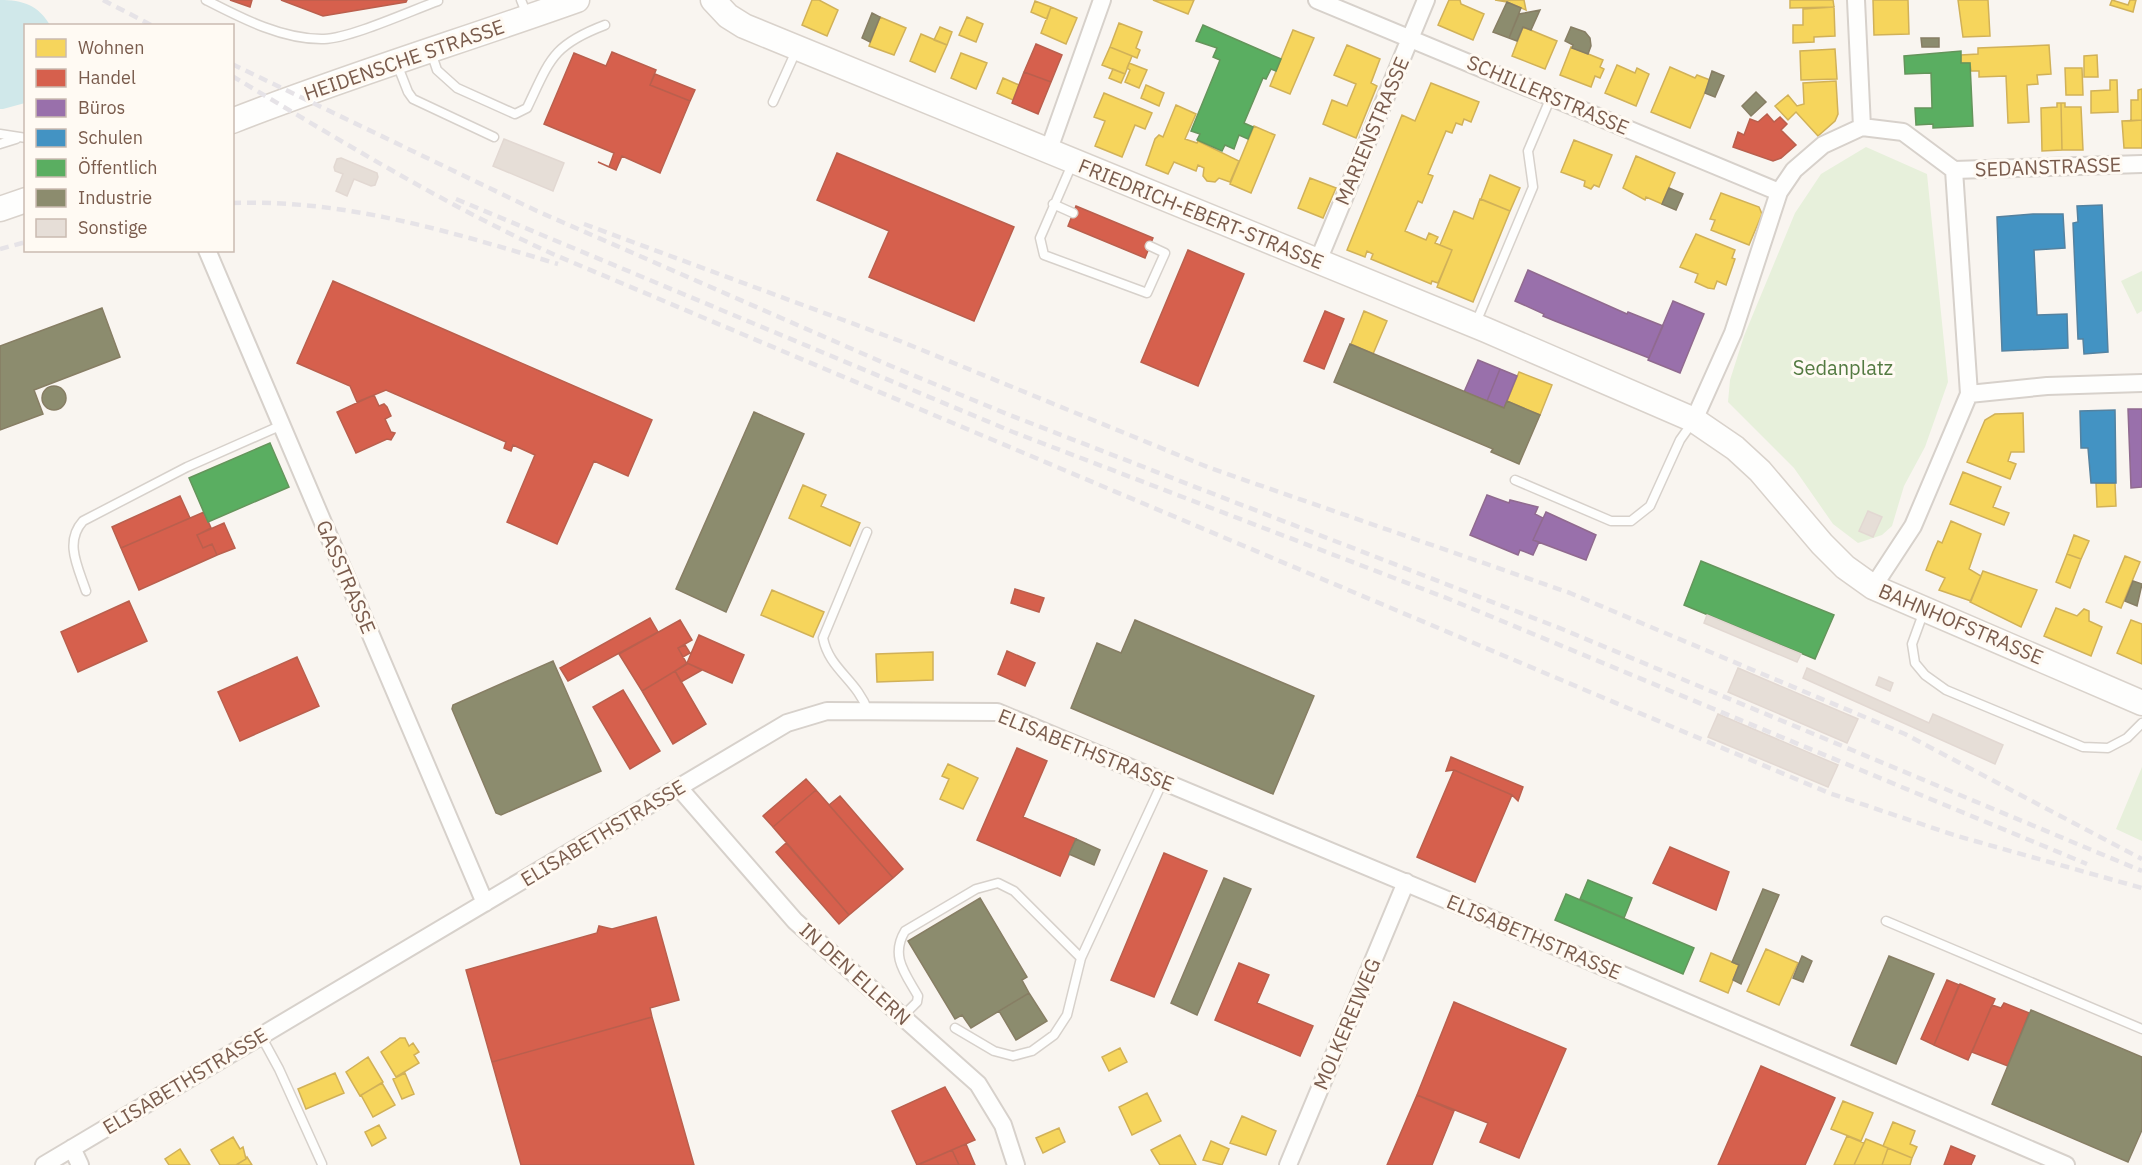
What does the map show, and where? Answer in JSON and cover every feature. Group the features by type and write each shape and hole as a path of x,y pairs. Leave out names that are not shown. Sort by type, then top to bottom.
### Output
{"main road":[{"name":"HEIDENSCHE STRASSE","path":"234,120 396,60 430,51 525,9 577,0"},
{"name":"FRIEDRICH-EBERT-STRASSE","path":"713,0 736,21 797,48 1475,325 1694,420"},
{"path":"0,209 24,201"},
{"name":"BAHNHOFSTRASSE","path":"1694,420 1735,448 1760,471 1822,544 1845,567 1873,587 1924,611 2142,703"}],"street":[{"path":"1048,152 1102,0"},
{"name":"SCHILLERSTRASSE","path":"1317,0 1779,192"},
{"name":"MARIENSTRASSE","path":"1318,261 1426,0"},
{"path":"1856,0 1862,127"},
{"path":"1694,420 1733,333 1779,192 1794,170 1823,145 1862,127 1903,132 1954,170 1970,394 1912,526 1873,587"},
{"name":"SEDANSTRASSE","path":"1954,170 2142,164"},
{"name":"GASSTRASSE","path":"208,252 485,903"},
{"path":"1970,394 2047,386 2142,383"},
{"name":"ELISABETHSTRASSE","path":"44,1165 680,789 787,723 827,711 997,712 1406,882 2066,1165"},
{"name":"IN DEN ELLERN","path":"680,789 795,921 978,1084 1003,1125 1016,1165"},
{"name":"MOLKEREIWEG","path":"1288,1165 1406,882"},
{"path":"72,1148 80,1165"}],"lane":[{"path":"206,0 249,22 301,36 324,39 347,34 438,1"},
{"path":"430,51 437,70 457,88 515,114 527,108 552,55 565,43 605,25"},
{"path":"772,102 797,48"},
{"path":"396,60 413,99 494,137"},
{"path":"1475,325 1533,187 1528,151 1551,96"},
{"path":"0,133 22,138"},
{"path":"0,143 22,138"},
{"path":"1073,162 1040,238 1044,255 1146,292 1165,253 1150,246"},
{"path":"1053,204 1073,213"},
{"path":"1515,480 1611,521 1631,521 1650,506 1680,440 1694,420"},
{"path":"86,591 72,547 74,530 83,520 187,466 282,425"},
{"path":"867,532 823,638 826,654 862,694 868,712"},
{"path":"1924,611 1912,644 1915,663 1925,675 1946,690 2083,747 2108,748 2127,738 2142,723"},
{"path":"955,1028 1003,1055 1023,1055 1054,1035 1064,1020 1082,958 1163,781"},
{"path":"902,1017 917,1002 918,996 897,957 899,941 905,931 976,889 998,883 1014,891 1082,958"},
{"path":"1886,921 2142,1029"},
{"path":"261,1036 279,1069 322,1164"}],"green space":[{"name":"Sedanplatz","path":"1866,147 1927,174 1948,382 1925,447 1904,486 1892,526 1882,535 1858,543 1833,524 1794,468 1728,402 1730,380 1744,336 1795,213 1821,174"},
{"path":"2142,271 2142,311 2137,314 2121,281"},
{"path":"2142,767 2142,841 2116,829"}],"water":[{"path":"0,0 16,1 35,8 49,24 24,24 24,103 0,109"}],"building: Wohnen":[{"path":"812,0 819,0 838,10 827,36 802,25"},
{"path":"1153,0 1194,0 1188,14"},
{"path":"1449,0 1460,0 1461,4 1484,14 1473,40 1438,25"},
{"path":"1495,0 1524,0 1526,10 1507,2"},
{"path":"1790,0 1833,0 1834,7 1790,8"},
{"path":"1873,0 1908,0 1909,34 1874,35"},
{"path":"1958,0 1988,0 1990,36 1963,37"},
{"path":"2112,0 2128,5 2130,0 2136,0 2133,12 2110,5"},
{"path":"1035,1 1051,7 1047,19 1031,12"},
{"path":"1051,7 1077,18 1066,44 1041,33"},
{"path":"1834,7 1835,36 1814,37 1814,42 1793,43 1793,25 1803,25 1803,9"},
{"path":"880,17 906,28 894,55 869,46"},
{"path":"967,17 983,24 976,42 959,35"},
{"path":"1119,23 1142,32 1136,48 1140,50 1137,58 1110,47"},
{"path":"940,27 952,32 947,45 934,40"},
{"path":"1523,27 1557,41 1545,69 1512,56"},
{"path":"1293,30 1314,38 1290,94 1270,86"},
{"path":"921,34 947,45 935,72 910,61"},
{"path":"1347,45 1380,59 1371,83 1377,86 1356,138 1323,124 1332,100 1347,106 1356,84 1334,75"},
{"path":"2049,45 2051,74 2037,75 2038,84 2027,85 2029,122 2008,123 2006,76 1979,77 1979,71 1971,71 1970,63 1961,63 1961,55 1978,54 1978,48"},
{"path":"1110,47 1132,56 1125,74 1102,65"},
{"path":"1571,47 1603,60 1600,67 1604,69 1600,78 1595,76 1591,87 1560,75"},
{"path":"1835,49 1837,79 1801,80 1800,51"},
{"path":"961,53 987,63 976,89 951,78"},
{"path":"2097,55 2098,77 2084,77 2084,56"},
{"path":"1129,63 1147,70 1139,88 1125,82 1130,70 1127,68"},
{"path":"1617,65 1635,73 1637,68 1649,74 1636,106 1605,93"},
{"path":"1670,67 1695,78 1697,75 1710,80 1690,128 1651,112"},
{"path":"2065,68 2082,68 2083,95 2066,95"},
{"path":"1113,69 1125,74 1121,83 1109,78"},
{"path":"1003,78 1019,85 1013,100 997,93"},
{"path":"2110,80 2117,80 2118,112 2091,113 2091,91 2110,90"},
{"path":"1836,81 1838,114 1835,121 1818,136 1796,112 1788,120 1775,106 1788,95 1797,106 1804,104 1803,83"},
{"path":"1431,83 1479,102 1471,122 1464,119 1462,125 1456,123 1452,133 1446,131 1428,174 1433,176 1422,203 1418,201 1405,231 1426,240 1429,233 1438,237 1435,243 1452,250 1438,283 1432,281 1431,284 1371,259 1373,254 1367,251 1365,257 1347,250 1402,115 1415,121"},
{"path":"1146,85 1164,93 1159,106 1141,98"},
{"path":"2142,89 2142,120 2131,121 2131,100 2138,100 2138,90"},
{"path":"1104,93 1152,113 1145,129 1135,125 1122,157 1095,146 1105,121 1094,117"},
{"path":"2057,103 2061,103 2062,150 2042,151 2041,108 2057,107"},
{"path":"2061,103 2065,103 2065,107 2081,107 2083,150 2062,150"},
{"path":"1176,105 1196,114 1185,139 1197,143 1198,141 1239,161 1230,182 1219,178 1215,182 1207,181 1203,176 1204,168 1198,165 1196,171 1174,162 1168,174 1146,165 1155,139 1159,135 1163,137"},
{"path":"2142,120 2142,148 2124,148 2122,121"},
{"path":"1254,126 1275,135 1251,193 1230,184"},
{"path":"1574,140 1612,155 1599,187 1594,185 1591,189 1584,186 1585,181 1561,172"},
{"path":"1636,156 1675,173 1662,204 1646,197 1645,200 1623,188"},
{"path":"1490,175 1520,188 1510,211 1481,199"},
{"path":"1310,178 1336,188 1323,218 1298,208"},
{"path":"1721,193 1759,207 1762,214 1749,245 1711,230 1715,220 1710,219"},
{"path":"1480,199 1510,211 1473,302 1437,287 1452,250 1440,245 1454,211 1473,219"},
{"path":"1696,234 1735,250 1732,258 1735,259 1726,285 1717,281 1714,289 1708,288 1695,282 1698,274 1680,267"},
{"path":"1364,311 1387,321 1373,354 1351,344"},
{"path":"1519,372 1552,385 1540,415 1507,401"},
{"path":"2023,413 2024,452 2011,452 2008,461 2016,464 2010,479 1967,462 1985,420 1995,414"},
{"path":"1963,472 2001,487 1993,507 2009,513 2004,525 1950,504"},
{"path":"2096,483 2115,483 2116,506 2097,507"},
{"path":"803,485 826,495 821,506 860,523 850,546 789,518"},
{"path":"1951,521 1981,534 1969,569 1981,576 1971,601 1939,590 1945,578 1926,570 1938,541 1942,543"},
{"path":"2074,535 2089,541 2081,559 2067,554"},
{"path":"2067,554 2081,559 2070,588 2056,582"},
{"path":"2125,556 2140,562 2121,608 2106,602"},
{"path":"1983,571 2037,590 2021,627 1970,602"},
{"path":"772,590 824,612 813,637 761,615"},
{"path":"2056,608 2077,616 2084,609 2089,611 2089,621 2102,627 2091,656 2044,636"},
{"path":"2131,620 2142,624 2142,664 2117,653"},
{"path":"933,652 933,680 877,682 876,654"},
{"path":"948,764 978,778 963,809 940,799 949,779 942,776"},
{"path":"1766,949 1798,963 1779,1005 1747,991"},
{"path":"1711,953 1739,965 1728,993 1700,981"},
{"path":"400,1038 405,1038 409,1046 413,1043 419,1052 414,1055 419,1063 396,1077 381,1052"},
{"path":"1120,1048 1127,1062 1109,1071 1102,1057"},
{"path":"368,1057 383,1082 360,1096 346,1072"},
{"path":"335,1073 344,1093 306,1109 298,1089"},
{"path":"405,1073 414,1094 402,1099 393,1079"},
{"path":"382,1083 395,1105 373,1117 361,1095"},
{"path":"1147,1093 1161,1121 1132,1135 1119,1107"},
{"path":"1843,1101 1873,1113 1861,1141 1831,1129"},
{"path":"1242,1116 1276,1131 1266,1155 1230,1143"},
{"path":"1893,1122 1915,1131 1910,1144 1917,1147 1912,1158 1883,1146"},
{"path":"379,1125 386,1138 372,1146 365,1132"},
{"path":"1059,1128 1065,1142 1043,1153 1036,1138"},
{"path":"1180,1135 1196,1165 1160,1165 1151,1150"},
{"path":"1847,1136 1864,1143 1854,1165 1834,1165"},
{"path":"233,1137 240,1149 243,1147 246,1159 236,1165 220,1165 211,1150"},
{"path":"1866,1139 1888,1148 1882,1165 1854,1165"},
{"path":"1211,1141 1229,1149 1222,1165 1203,1160"},
{"path":"1888,1148 1912,1158 1910,1165 1882,1165"},
{"path":"180,1149 190,1165 169,1165 165,1159"},
{"path":"247,1157 252,1165 236,1165 246,1159"}],"building: Handel":[{"path":"230,0 252,0 250,7"},
{"path":"281,0 407,0 323,16"},
{"path":"1036,44 1062,55 1051,82 1024,72"},
{"path":"612,52 656,70 650,85 690,101 660,173 622,156 616,170 609,167 614,153 544,124 574,53 606,66"},
{"path":"1024,72 1051,82 1038,114 1012,103"},
{"path":"655,74 695,90 690,101 650,85"},
{"path":"1767,114 1774,122 1780,117 1787,124 1781,130 1796,145 1781,158 1773,161 1733,147 1738,132 1744,135 1750,119 1758,122"},
{"path":"837,153 1014,227 974,321 869,277 889,231 817,200"},
{"path":"1076,206 1153,238 1145,258 1068,226"},
{"path":"1188,250 1244,274 1198,386 1141,362"},
{"path":"333,281 652,420 628,476 594,461 557,544 507,522 535,455 513,445 511,451 504,448 506,442 386,390 357,402 350,386 297,363"},
{"path":"1325,311 1344,319 1324,369 1304,361"},
{"path":"374,395 379,406 384,404 387,407 391,416 385,419 391,432 395,433 391,440 387,439 356,453 337,412"},
{"path":"180,496 190,518 121,548 112,527"},
{"path":"204,512 211,528 197,535 203,548 212,544 217,555 139,590 121,548"},
{"path":"224,523 235,548 217,555 212,544 203,548 197,535"},
{"path":"1015,589 1044,598 1039,612 1011,603"},
{"path":"129,601 147,641 78,672 61,632"},
{"path":"650,618 658,632 568,681 560,668"},
{"path":"680,620 692,640 678,648 687,664 642,691 619,654"},
{"path":"699,635 744,655 732,683 687,663"},
{"path":"685,645 690,653 683,657 678,648"},
{"path":"1007,651 1035,663 1025,686 998,674"},
{"path":"297,657 319,706 240,741 218,692"},
{"path":"687,663 702,670 681,682 675,671"},
{"path":"675,671 706,724 673,744 642,691"},
{"path":"623,690 660,751 630,769 593,707"},
{"path":"1017,748 1047,761 1023,817 1076,839 1060,876 977,840"},
{"path":"1451,757 1523,787 1518,801 1512,795 1454,770 1446,771"},
{"path":"1454,770 1512,795 1475,882 1417,857"},
{"path":"806,779 816,790 773,827 763,816"},
{"path":"816,790 893,878 849,915 773,827"},
{"path":"840,796 903,869 893,878 829,805"},
{"path":"786,843 849,915 839,924 776,852"},
{"path":"1670,847 1729,872 1716,910 1653,883"},
{"path":"1164,853 1207,871 1154,997 1111,980"},
{"path":"656,917 679,1000 650,1008 652,1017 492,1062 466,970 597,933 599,926 612,929"},
{"path":"1239,963 1269,975 1257,1003 1313,1026 1300,1056 1215,1020"},
{"path":"1947,980 1959,985 1934,1045 1921,1039"},
{"path":"1960,984 1995,999 1968,1060 1934,1045"},
{"path":"1454,1002 1566,1049 1519,1158 1480,1142 1488,1123 1417,1095"},
{"path":"2004,1003 2029,1013 2008,1066 1972,1052 1992,1005 2001,1008"},
{"path":"652,1017 694,1165 521,1165 492,1062"},
{"path":"1761,1066 1835,1098 1805,1165 1718,1165"},
{"path":"945,1087 975,1140 917,1165 892,1111"},
{"path":"1417,1095 1454,1111 1432,1165 1387,1165"},
{"path":"966,1144 975,1165 959,1165 952,1150"},
{"path":"1951,1146 1975,1156 1971,1165 1944,1165"},
{"path":"952,1150 959,1165 918,1165"}],"building: Büros":[{"path":"1528,270 1627,314 1628,312 1663,326 1649,358 1543,316 1544,314 1515,301"},
{"path":"1673,301 1704,314 1680,373 1648,360"},
{"path":"1478,360 1500,369 1487,401 1464,392"},
{"path":"1500,369 1517,376 1504,408 1487,401"},
{"path":"2128,409 2142,409 2142,487 2131,488"},
{"path":"1487,495 1509,503 1510,500 1538,507 1535,514 1543,518 1533,540 1539,542 1533,555 1520,550 1518,555 1470,535"},
{"path":"1546,512 1596,535 1586,560 1533,540"}],"building: Schulen":[{"path":"2102,205 2108,352 2084,354 2083,339 2078,339 2073,223 2078,222 2077,206"},
{"path":"2063,214 2065,248 2034,250 2037,315 2067,314 2068,348 2002,351 1997,217"},
{"path":"2115,410 2116,483 2091,483 2088,448 2081,448 2080,411"}],"building: Öffentlich":[{"path":"1203,25 1281,59 1276,71 1271,69 1266,79 1263,78 1244,123 1253,127 1248,139 1239,135 1234,149 1225,145 1222,151 1197,140 1200,134 1191,131 1220,60 1213,57 1217,48 1196,41"},
{"path":"1961,51 1961,63 1970,63 1973,126 1933,128 1933,124 1916,125 1915,108 1932,108 1931,73 1905,74 1904,56"},
{"path":"270,443 289,487 208,522 189,478"},
{"path":"1701,561 1834,615 1815,659 1684,605"},
{"path":"1588,880 1632,898 1624,918 1580,899"},
{"path":"1566,894 1694,948 1683,974 1555,920"}],"building: Industrie":[{"path":"1507,2 1521,8 1509,38 1493,32"},
{"path":"1540,10 1531,30 1523,27 1517,41 1509,38 1519,14"},
{"path":"872,13 880,17 870,42 862,38"},
{"path":"1571,27 1585,32 1590,38 1591,46 1588,54 1572,48 1573,45 1565,41"},
{"path":"1921,38 1939,38 1939,47 1922,47"},
{"path":"1712,71 1724,76 1715,97 1705,93"},
{"path":"1756,92 1766,102 1751,116 1742,106"},
{"path":"1669,188 1683,194 1676,210 1662,204"},
{"path":"102,308 120,357 34,390 43,414 0,430 0,346"},
{"path":"1350,344 1504,408 1507,401 1540,415 1519,464 1491,452 1493,449 1334,382"},
{"path":"54,386 62,390 66,398 62,406 54,410 46,406 42,398 46,390"},
{"path":"754,412 804,434 726,612 676,589"},
{"path":"2133,581 2142,584 2137,606 2125,601"},
{"path":"1135,620 1314,696 1273,794 1071,708 1097,643 1121,653"},
{"path":"553,661 601,771 501,815 496,813 452,709 453,705"},
{"path":"1076,839 1100,850 1094,865 1069,854"},
{"path":"1224,878 1251,889 1197,1015 1171,1003"},
{"path":"1763,889 1779,895 1741,984 1733,980 1739,965 1732,962"},
{"path":"980,898 1027,977 1022,980 1029,993 971,1028 962,1015 955,1019 908,941"},
{"path":"1802,956 1812,961 1803,982 1793,978"},
{"path":"1889,956 1934,974 1896,1064 1851,1045"},
{"path":"1029,993 1047,1021 1016,1040 999,1011"},
{"path":"2031,1010 2142,1057 2142,1130 2128,1162 1992,1104"}],"building: Sonstige":[{"path":"504,139 564,163 553,191 493,166"},
{"path":"341,158 377,173 375,185 371,186 354,179 347,196 336,191 343,174 335,171 334,167 337,159"},
{"path":"1868,511 1882,517 1873,537 1859,531"},
{"path":"1707,615 1801,654 1797,662 1704,623"},
{"path":"1738,668 1858,719 1847,743 1728,692"},
{"path":"1807,668 1929,723 1933,714 2003,745 1995,764 1803,678"},
{"path":"1879,677 1893,683 1890,691 1876,685"},
{"path":"1718,714 1838,765 1828,787 1708,737"}],"railway":[{"path":"103,0 149,24"},
{"path":"234,65 537,211 891,366 1007,414 1562,629 2142,871"},
{"path":"234,77 432,193 555,255 1829,793 1957,836 2142,888"},
{"path":"456,199 1013,432 1449,599 2087,864"},
{"path":"234,203 316,206 357,212 478,240 558,264"},
{"path":"584,224 900,341 1210,468 1570,593 1905,734 2142,859"},
{"path":"0,249 24,243"}]}
